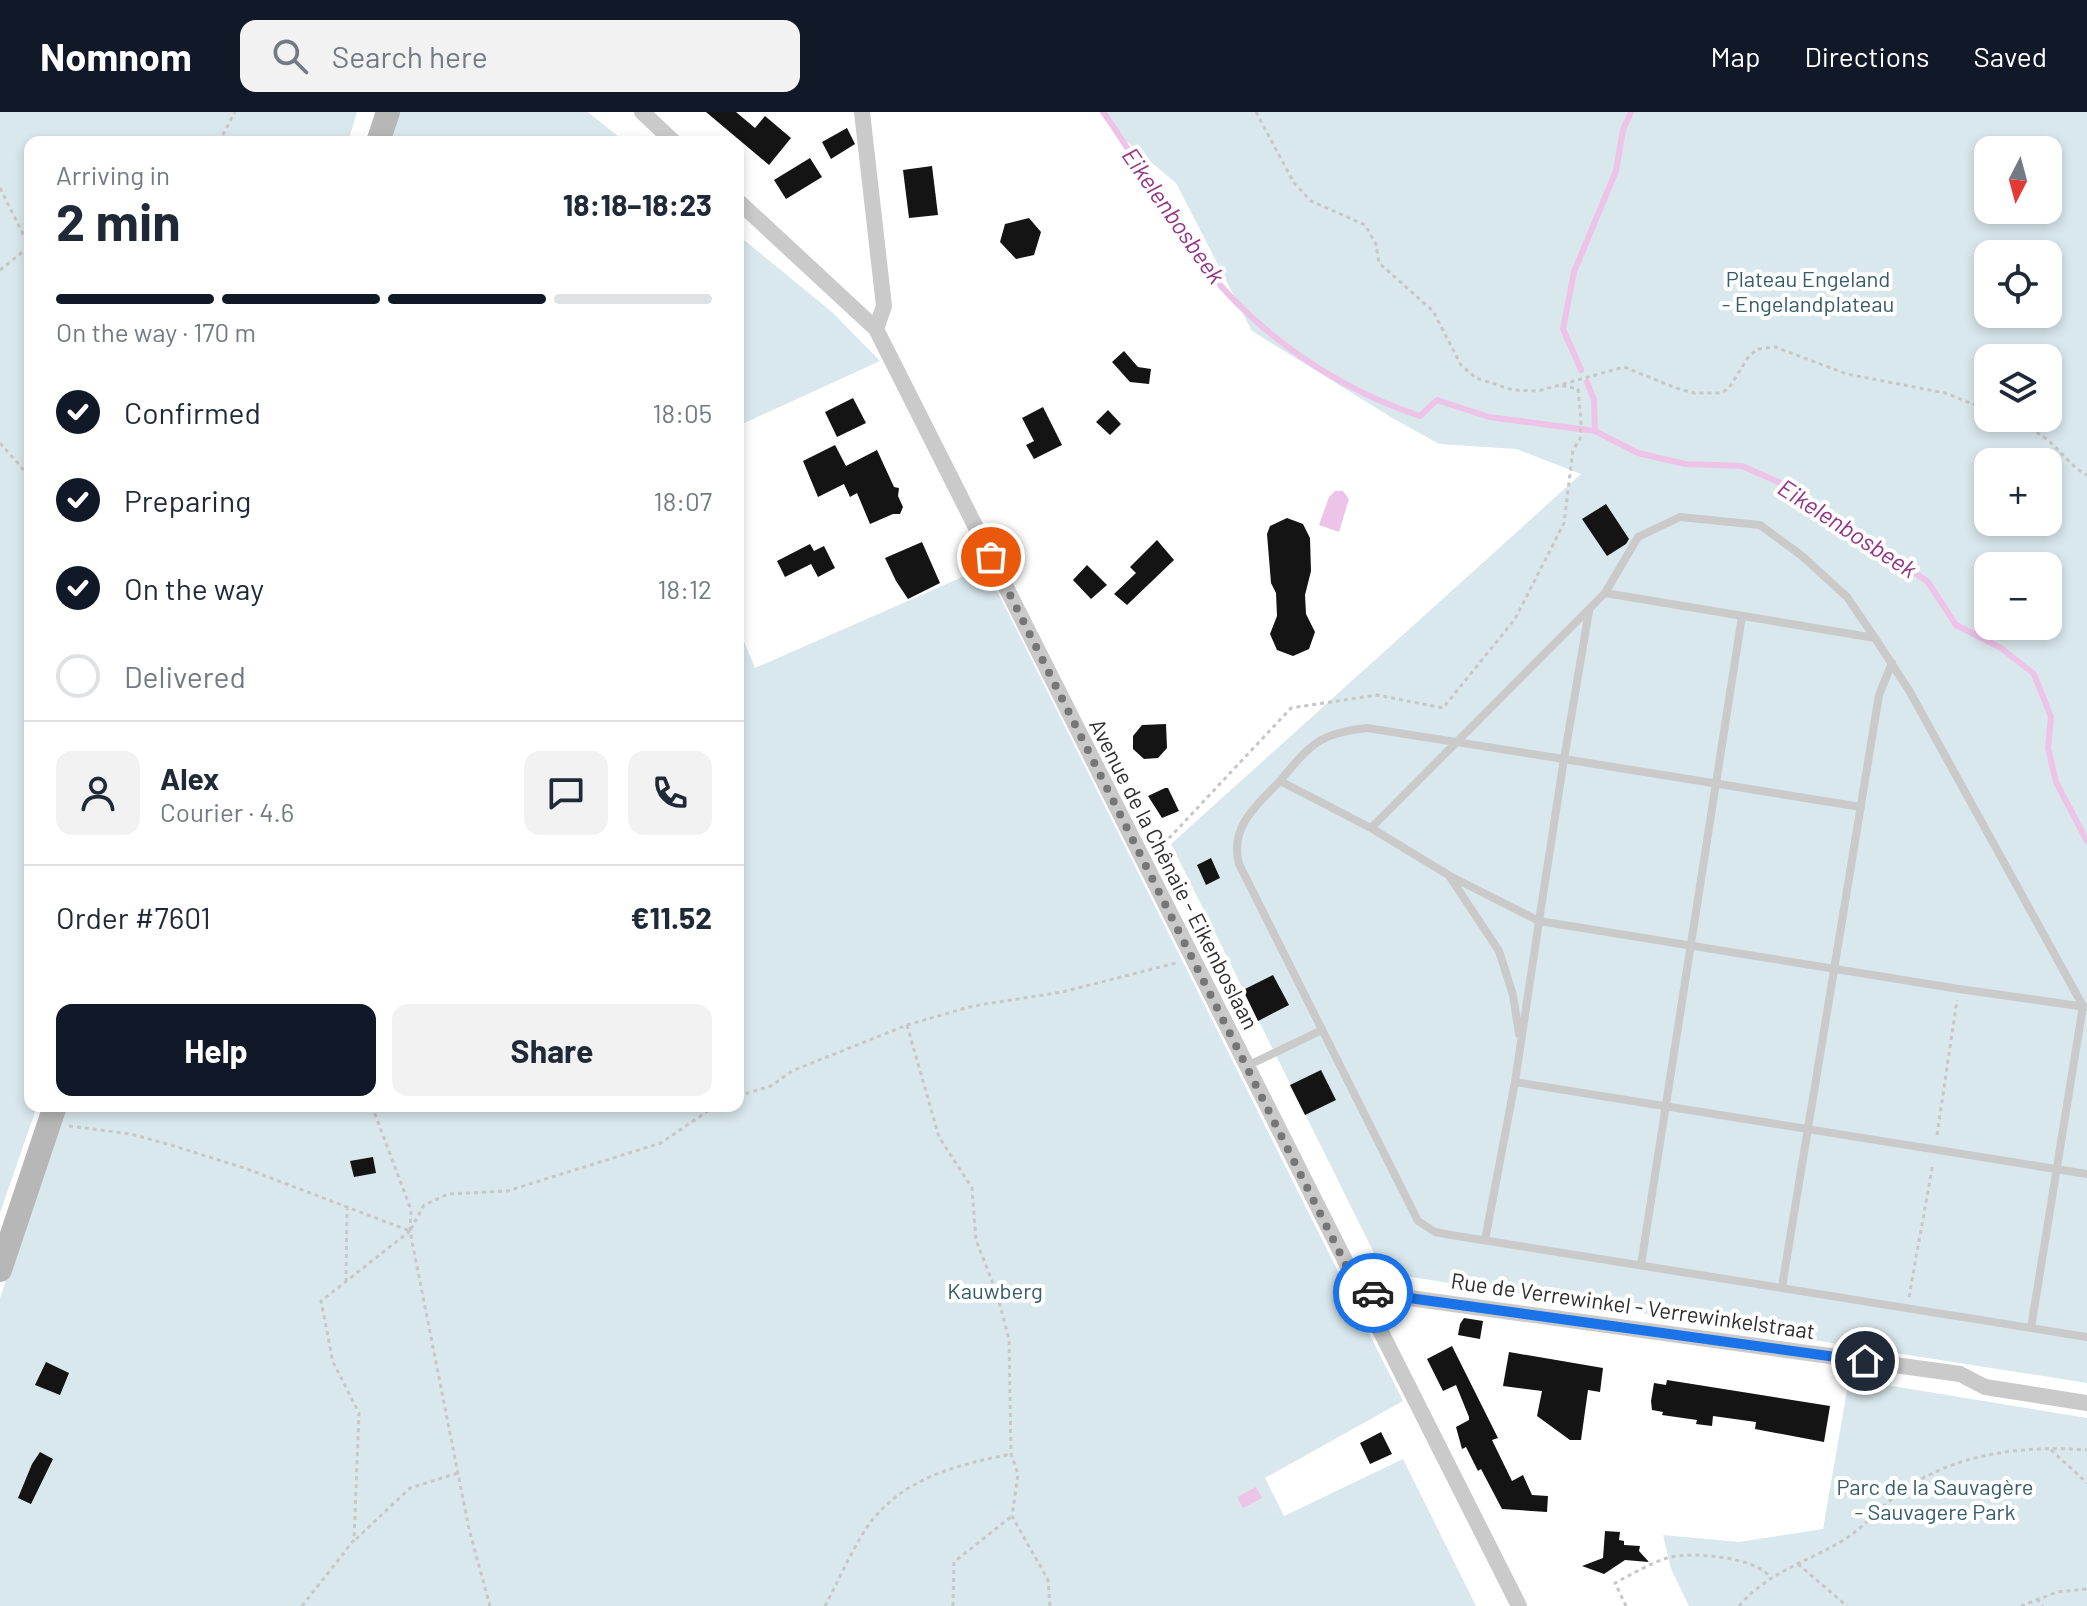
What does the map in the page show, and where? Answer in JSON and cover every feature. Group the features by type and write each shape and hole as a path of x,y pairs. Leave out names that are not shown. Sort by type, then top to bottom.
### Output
{"street":[{"path":"380,136 388,112"},
{"path":"642,112 668,136"},
{"path":"862,112 884,306 876,329"},
{"name":"Avenue de la Chênaie - Eikenboslaan","path":"744,207 876,329 1519,1606"},
{"path":"0,1270 52,1115"},
{"name":"Rue de Verrewinkel - Verrewinkelstraat","path":"1359,1291 1960,1374 1985,1387 2087,1403"}],"lane":[{"path":"1371,828 1589,611 1605,593 1638,537 1680,517 1760,525 1801,555 1847,597 1892,663 2085,1006 2031,1328"},
{"path":"1605,593 1875,638"},
{"path":"1485,1240 1515,1082 1589,611"},
{"path":"1641,1265 1742,616"},
{"path":"1782,1287 1879,695 1892,663"},
{"path":"1861,807 1367,728 1341,731 1319,739 1242,824 1236,852 1239,864 1418,1221 1435,1232 2087,1337"},
{"path":"1280,781 1371,828 1450,876 1539,921 2085,1006"},
{"path":"1450,876 1499,951 1513,995 1520,1043"},
{"path":"1246,1067 1322,1030"},
{"path":"1515,1082 2087,1174"}],"path":[{"path":"222,136 235,112"},
{"path":"1256,112 1294,183 1311,201 1365,225 1376,244 1379,263 1433,311 1461,365 1476,378 1513,390 1538,391 1624,367 1694,393 1721,393 1729,388 1749,356 1758,349 1775,347 1847,374 1945,393 1974,404"},
{"path":"0,188 24,234"},
{"path":"0,270 24,251"},
{"path":"1145,865 1291,708 1377,695 1443,708 1515,619 1564,523 1573,450 1580,439 1581,421 1578,389 1556,385"},
{"path":"2035,432 2087,475"},
{"path":"0,443 24,470"},
{"path":"744,1094 771,1086 792,1071 907,1025 973,1006 1062,992 1192,959"},
{"path":"907,1025 939,1137 972,1188 976,1240 997,1294 1009,1339 1011,1454 1018,1474 1012,1516 1048,1580 1050,1606"},
{"path":"374,1112 411,1210 410,1231 469,1529 490,1606"},
{"path":"354,1540 359,1413 333,1362 321,1301 410,1231 424,1205 448,1194 507,1191 661,1143 706,1112"},
{"path":"52,1115 171,1145 247,1169 410,1231"},
{"path":"346,1282 347,1207"},
{"path":"1739,1606 1770,1577 1850,1537 1895,1496 1929,1475 1973,1458 2025,1449 2087,1450"},
{"path":"2050,1449 2087,1483"},
{"path":"825,1606 871,1520 899,1493 931,1475 967,1463 1011,1454"},
{"path":"302,1606 354,1540 410,1488 458,1473"},
{"path":"953,1606 954,1562 1012,1516"},
{"path":"1626,1606 1615,1583 1650,1565 1681,1555 1743,1562 1763,1568 1770,1577"},
{"path":"1798,1564 1847,1606"},
{"path":"2021,1606 2057,1592 2087,1589"},
{"path":"2037,1599 2043,1606"}],"green space":[{"path":"0,112 357,112 350,136 24,136 24,1112 35,1112 0,1213"},
{"path":"397,112 588,112 618,136 390,136"},
{"name":"Plateau Engeland - Engelandplateau","path":"1100,112 2087,112 2087,1383 1405,1276 1374,1253 1171,844 1581,474 1516,449 1439,444 1252,331 1176,183 1121,137"},
{"path":"744,240 832,312 880,361 744,423"},
{"name":"Kauwberg","path":"985,567 1403,1401 1265,1478 1284,1516 1403,1459 1476,1606 0,1606 0,1298 63,1112 744,1112 744,641 755,668"},
{"name":"Parc de la Sauvagère - Sauvagere Park","path":"1849,1379 2087,1418 2087,1606 1689,1606 1671,1569 1663,1535 1739,1542 1823,1529"}],"shaded area":[{"path":"1335,491 1343,491 1349,499 1339,532 1319,525 1329,497"},
{"path":"1256,1487 1262,1498 1243,1508 1237,1497"}],"building":[{"path":"706,112 736,112 755,128 765,116 791,138 769,165 744,144 744,136 735,136"},
{"path":"847,128 855,144 831,159 822,142"},
{"path":"810,158 822,177 786,199 774,180"},
{"path":"932,166 938,215 909,218 903,170"},
{"path":"1029,218 1041,232 1034,255 1016,259 1000,242 1005,224"},
{"path":"1124,351 1138,367 1151,369 1149,384 1130,382 1112,362"},
{"path":"853,398 866,423 837,437 825,412"},
{"path":"1043,407 1062,445 1034,459 1026,445 1034,441 1022,418"},
{"path":"1108,410 1121,424 1110,435 1096,422"},
{"path":"835,445 846,466 877,450 894,487 899,488 898,496 903,507 900,514 870,524 857,493 850,497 844,484 818,497 803,461"},
{"path":"1606,504 1629,539 1607,556 1582,519"},
{"path":"1287,518 1303,524 1310,538 1311,571 1305,595 1306,614 1315,632 1309,649 1293,656 1277,650 1270,634 1277,616 1267,534 1270,526"},
{"path":"1157,540 1174,560 1127,605 1114,594 1136,573 1130,567"},
{"path":"922,542 940,583 908,599 885,558"},
{"path":"810,544 814,551 824,546 835,568 818,577 811,564 785,577 777,561"},
{"path":"1087,565 1107,585 1091,599 1073,580"},
{"path":"1166,724 1167,748 1158,758 1144,759 1133,749 1133,736 1142,725"},
{"path":"1168,788 1179,811 1162,818 1148,796"},
{"path":"1211,858 1220,878 1206,885 1197,865"},
{"path":"1273,975 1289,1005 1258,1021 1243,990"},
{"path":"1321,1070 1336,1100 1305,1115 1290,1085"},
{"path":"373,1157 376,1173 354,1177 350,1161"},
{"path":"1464,1318 1483,1321 1480,1339 1458,1335"},
{"path":"1452,1346 1498,1438 1492,1440 1512,1481 1523,1475 1532,1495 1548,1496 1547,1512 1502,1509 1481,1469 1478,1471 1466,1447 1462,1449 1456,1427 1469,1417 1456,1385 1443,1391 1427,1359"},
{"path":"1509,1352 1603,1368 1600,1392 1588,1390 1581,1440 1570,1440 1537,1416 1542,1391 1503,1386"},
{"path":"46,1362 69,1373 60,1395 35,1385"},
{"path":"1667,1380 1830,1406 1824,1442 1755,1429 1756,1422 1713,1416 1712,1426 1696,1424 1697,1420 1662,1415 1663,1412 1652,1410 1651,1401 1654,1383 1666,1385"},
{"path":"1381,1432 1392,1454 1370,1464 1360,1443"},
{"path":"40,1452 53,1459 31,1504 18,1498"},
{"path":"1605,1531 1620,1532 1619,1540 1624,1541 1624,1545 1640,1546 1639,1551 1649,1562 1625,1560 1604,1574 1582,1566 1603,1558"}],"waterway":[{"name":"Eikelenbosbeek","path":"1103,112 1182,235 1229,295 1286,345 1350,386 1420,416 1437,400 1489,417 1595,431 1638,453 1685,464 1742,466 1792,488 1928,582 1956,625 2001,648 2034,674 2051,717 2048,748 2056,782 2087,841"},
{"name":"Eikelenbosbeek","path":"1581,370 1563,329 1574,272 1616,171 1623,130 1631,112"},
{"name":"Eikelenbosbeek","path":"1587,382 1594,400 1595,431"}],"way so far":[{"path":"991,557 1359,1291 1373,1293"}],"route":[{"path":"1373,1293 1865,1361"}]}
